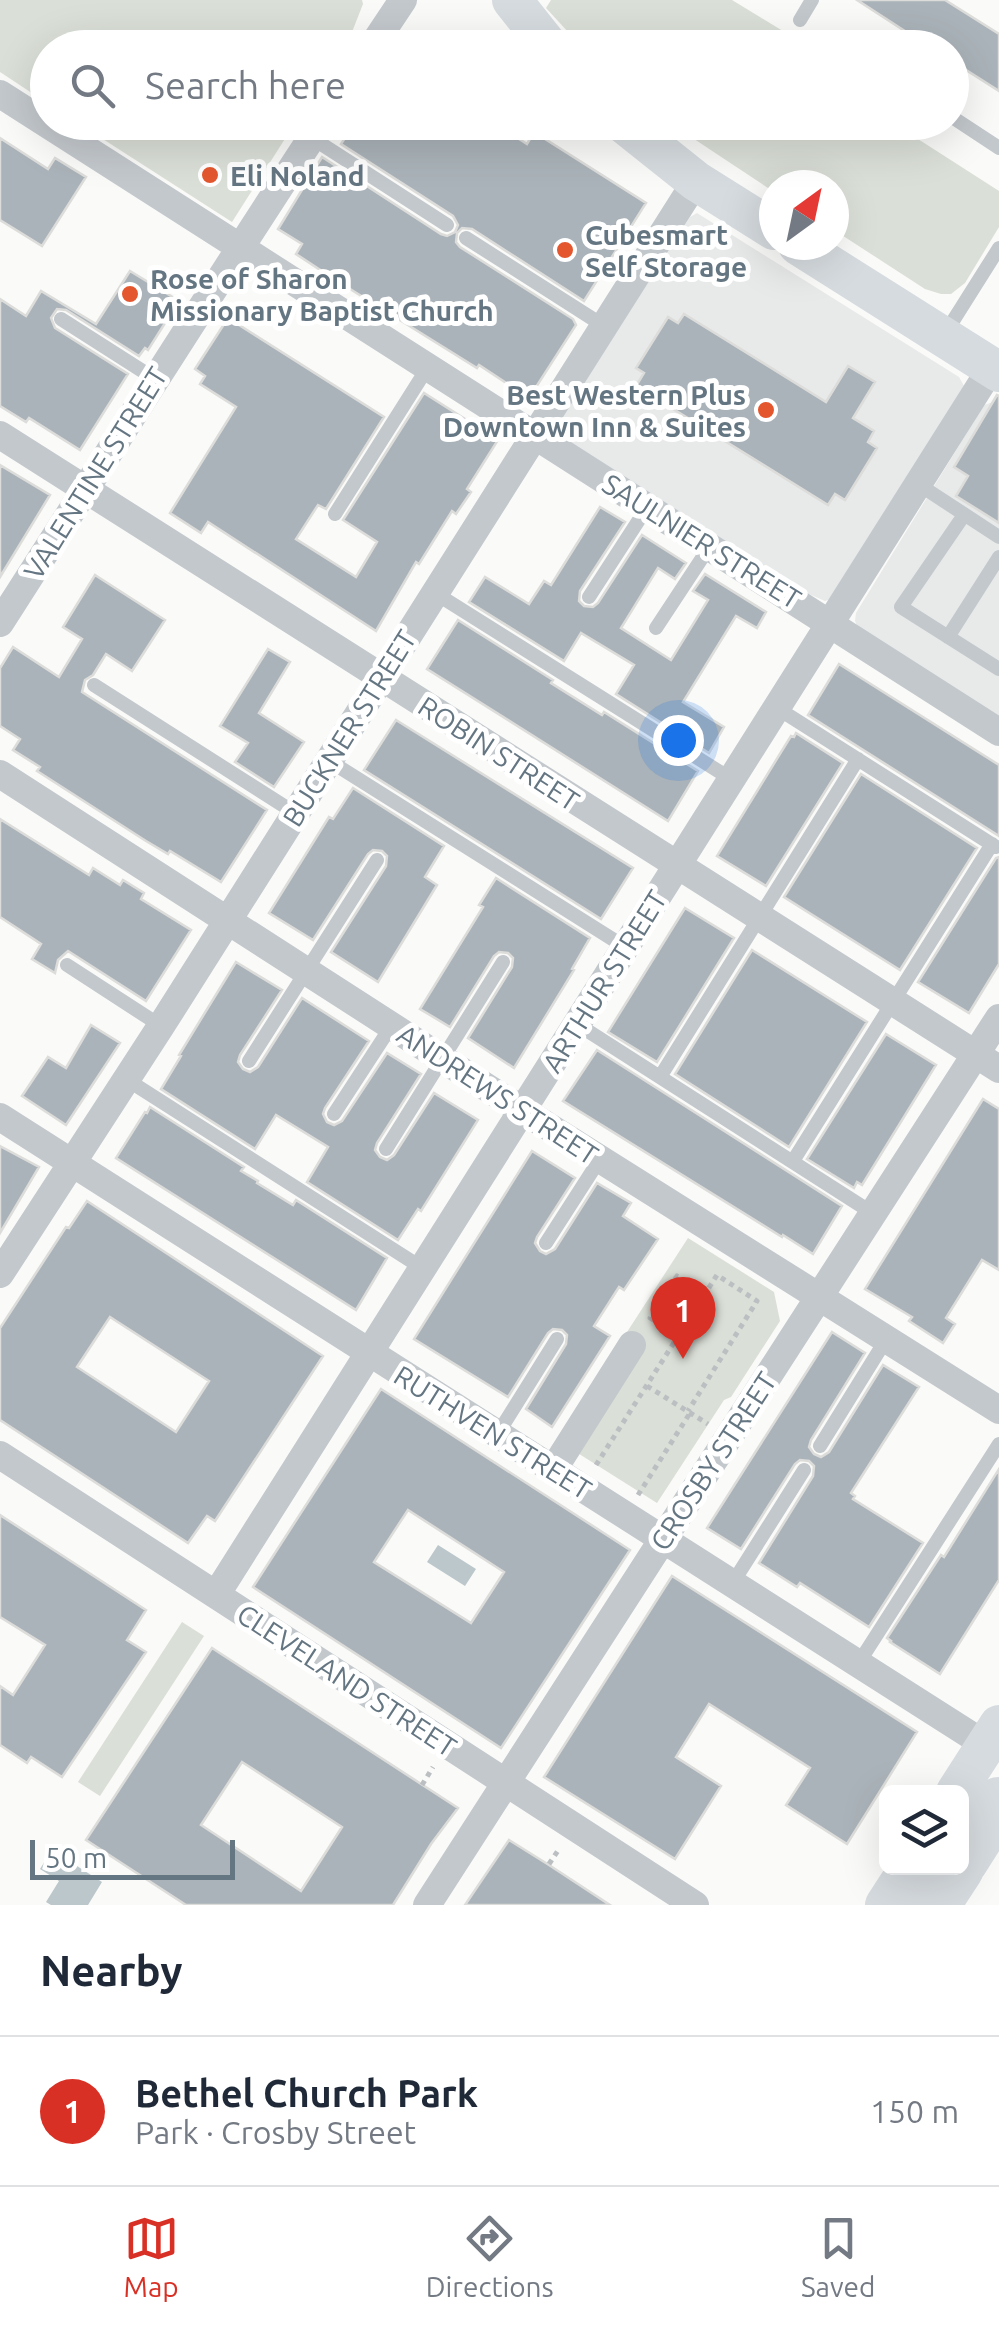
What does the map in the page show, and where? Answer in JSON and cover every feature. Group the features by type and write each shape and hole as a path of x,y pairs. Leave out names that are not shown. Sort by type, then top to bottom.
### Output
{"highway":[{"path":"969,1850 999,1802"},
{"path":"934,1905 953,1875"}],"main road":[{"path":"512,0 536,30"},
{"path":"645,140 696,181 759,221"},
{"path":"822,260 996,370"},
{"path":"961,1785 993,1735"},
{"path":"885,1905 904,1875"}],"street":[{"path":"383,30 402,0"},
{"name":"SAULNIER STREET","path":"0,94 30,113"},
{"name":"SAULNIER STREET","path":"72,140 999,732"},
{"name":"VALENTINE STREET","path":"0,623 8,592 87,490 310,140"},
{"name":"BUCKNER STREET","path":"0,1274 696,181"},
{"name":"ARTHUR STREET","path":"216,1595 918,484 996,370"},
{"name":"ROBIN STREET","path":"0,436 987,1061"},
{"name":"ANDREWS STREET","path":"0,774 522,1110 999,1410"},
{"name":"CROSBY STREET","path":"427,1905 874,1214 987,1061 999,1018"},
{"name":"RUTHVEN STREET","path":"0,1117 858,1664 993,1735"},
{"path":"553,1470 632,1344"},
{"name":"CLEVELAND STREET","path":"0,1455 695,1905"}],"lane":[{"path":"800,20 812,0"},
{"path":"969,128 999,148"},
{"path":"331,140 448,225"},
{"path":"466,238 604,326"},
{"path":"943,337 999,248"},
{"path":"61,318 155,379"},
{"path":"335,514 428,367"},
{"path":"918,484 999,538"},
{"path":"589,598 648,506"},
{"path":"964,515 901,607 999,669"},
{"path":"656,628 710,546"},
{"path":"948,637 999,557"},
{"path":"434,592 732,780"},
{"path":"94,685 295,813"},
{"path":"777,708 995,847 793,1162"},
{"path":"328,760 626,947"},
{"path":"660,1077 858,760"},
{"path":"250,1061 376,860"},
{"path":"386,1148 504,962"},
{"path":"68,965 161,1026"},
{"path":"577,1024 874,1214"},
{"path":"334,1114 392,1025"},
{"path":"126,1079 422,1268"},
{"path":"546,1243 600,1158"},
{"path":"820,1446 887,1338"},
{"path":"497,1435 558,1339"},
{"path":"858,1664 999,1444"},
{"path":"732,1584 804,1470"}],"path":[{"path":"581,1488 717,1275 758,1301 624,1516"},
{"path":"679,1336 650,1318 676,1276 705,1294"},
{"path":"646,1386 729,1437"}],"shaded area":[{"path":"0,0 362,0 363,4 353,30 30,30 30,92 0,72"},
{"path":"551,0 732,0 781,30 566,30 546,8"},
{"path":"104,140 284,140 232,222"},
{"path":"696,140 920,140 999,191 999,227 965,283 951,294 925,289 849,240 849,170 759,170 759,182"},
{"path":"697,213 759,252 759,260 772,260 959,377 964,386 834,598 825,601 809,594 565,439 559,431 560,420 690,217"},
{"path":"999,404 999,718 859,630 855,621 856,613 984,405"},
{"path":"688,1238 774,1292 780,1321 657,1503 557,1440"},
{"path":"438,1545 476,1569 465,1586 427,1562"},
{"path":"182,1622 204,1636 100,1796 78,1782"},
{"path":"52,1850 102,1882 88,1905 46,1902 59,1881 40,1869"}],"building":[{"path":"857,0 945,0 999,34 999,91 969,72 969,30 903,30"},
{"path":"0,138 48,169 55,158 86,177 42,246 0,220"},
{"path":"344,140 521,140 527,144 529,140 547,140 646,203 584,301 472,229 462,228 457,233 460,247 573,319 576,325 529,398 296,254 302,244 278,229 322,157 441,234 455,232 458,225 453,216 341,144"},
{"path":"130,271 179,301 148,350 145,348 139,356 66,310 57,309 51,318 55,328 128,374 80,450 29,418 26,422 0,406 0,299 26,316 41,291 96,324"},
{"name":"Best Western Plus Downtown Inn & Suites","path":"684,314 826,402 848,366 875,382 853,418 874,431 868,442 877,448 845,500 835,494 828,505 636,386 644,373 636,368 668,317 678,323"},
{"path":"228,318 384,417 326,509 318,505 296,539 356,577 377,542 343,520 424,393 498,440 467,489 471,492 456,514 452,511 419,564 416,562 376,631 208,522 201,533 170,513 236,407 200,384 205,376 195,369"},
{"path":"997,395 999,523 956,496 968,476 954,467"},
{"path":"0,465 50,495 0,577"},
{"path":"600,507 625,522 580,591 579,601 584,606 598,603 642,535 686,563 675,579 658,568 621,628 671,660 708,600 693,591 705,574 766,612 757,628 736,616 683,702 724,727 709,753 616,694 634,665 581,633 564,661 469,602 485,577 529,604 544,581 551,585"},
{"path":"95,575 165,620 132,671 106,654 93,675 85,680 82,692 267,810 221,882 146,841 37,771 40,767 13,750 20,739 0,726 0,668 13,647 59,677 82,639 63,627"},
{"path":"458,620 553,680 551,683 698,771 668,821 427,669"},
{"path":"268,649 290,662 259,713 304,742 274,787 235,762 248,743 220,726"},
{"path":"839,664 999,765 999,836 808,715"},
{"path":"396,720 633,868 601,919 364,770"},
{"path":"796,733 843,763 766,886 717,856"},
{"path":"861,774 977,848 900,970 784,897"},
{"path":"353,788 444,846 425,877 437,885 378,982 331,952 386,866 387,856 382,851 368,854 313,940 269,913 329,817 333,819"},
{"path":"0,819 89,875 93,868 120,885 123,880 144,893 141,899 191,930 146,1001 68,951 58,960 55,973 32,959 41,944 0,917"},
{"path":"999,857 999,964 969,1013 918,982"},
{"path":"496,878 590,938 514,1068 468,1038 512,967 513,958 508,953 494,956 450,1027 420,1009 483,907 479,905"},
{"path":"685,908 734,938 657,1062 608,1032"},
{"path":"752,950 867,1022 789,1147 675,1074"},
{"path":"236,962 282,990 240,1055 238,1062 243,1069 250,1072 258,1067 302,998 369,1041 325,1108 327,1122 334,1125 342,1121 387,1053 421,1074 377,1143 375,1150 380,1157 387,1160 394,1155 434,1093 478,1120 421,1211 418,1209 398,1240 307,1182 328,1147 276,1115 255,1149 161,1089"},
{"path":"91,1025 120,1043 66,1125 22,1096 48,1057 66,1068"},
{"path":"886,1034 936,1065 862,1185 857,1182 854,1188 807,1159"},
{"path":"597,1050 842,1206 813,1254 563,1101"},
{"path":"983,1099 999,1109 999,1270 982,1260 946,1318 955,1324 943,1343 909,1321 912,1317 865,1289"},
{"path":"150,1107 244,1167 241,1171 257,1183 293,1205 296,1200 387,1258 356,1310 116,1158"},
{"path":"0,1146 39,1167 0,1233"},
{"path":"532,1151 575,1178 537,1237 535,1243 540,1251 546,1254 555,1249 597,1183 631,1203 623,1216 658,1239 594,1326 610,1336 552,1427 526,1409 566,1344 567,1335 562,1330 548,1333 508,1397 414,1339"},
{"path":"87,1201 323,1356 215,1521 207,1516 188,1543 0,1420 0,1328 66,1227","holes":["110,1317 209,1381 176,1432 77,1367"]},
{"path":"832,1332 865,1353 811,1440 809,1447 814,1454 821,1457 829,1452 883,1365 919,1387 851,1493 853,1499 923,1543 869,1627 800,1583 797,1587 759,1563 813,1476 814,1466 809,1461 795,1464 741,1549 707,1528"},
{"path":"381,1389 630,1550 501,1748 253,1587","holes":["408,1510 504,1572 471,1623 374,1562"]},
{"path":"999,1469 999,1580 940,1674 887,1638"},
{"path":"0,1515 146,1610 127,1640 146,1652 62,1777 31,1757 27,1763 0,1745 0,1686 13,1695 45,1645 0,1617"},
{"path":"672,1576 917,1732 884,1785 879,1785 879,1793 847,1844 786,1805 810,1768 709,1704 676,1757 721,1786 675,1859 544,1777"},
{"path":"212,1648 458,1808 393,1905 186,1905 86,1840","holes":["242,1762 342,1827 301,1891 201,1825"]},
{"path":"509,1840 549,1865 610,1905 465,1905"}],"place":[{"name":"Eli Noland","path":"210,175"},
{"name":"Cubesmart Self Storage","path":"565,250"},
{"name":"Rose of Sharon Missionary Baptist Church","path":"130,294"},
{"name":"Best Western Plus Downtown Inn & Suites","path":"766,410"},
{"name":"Bethel Church Park","path":"683,1359"}]}
